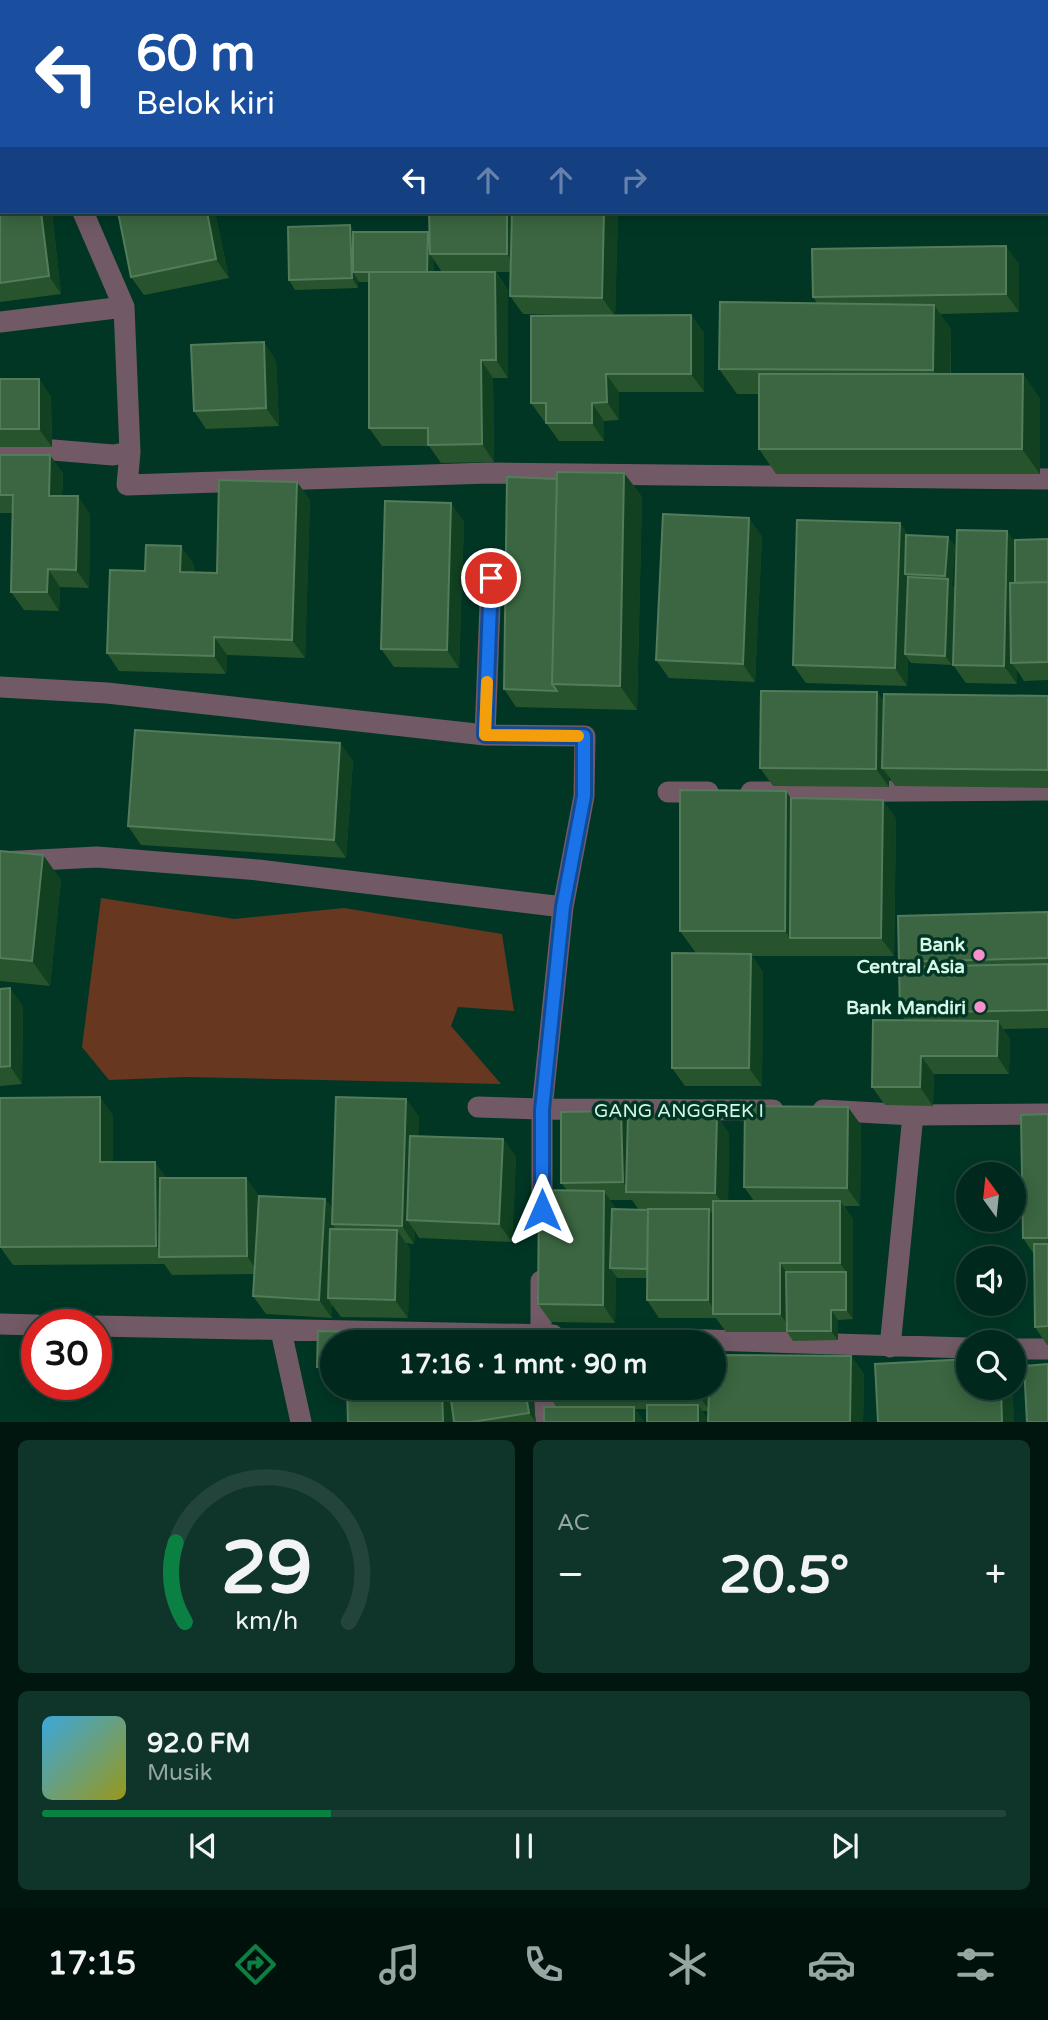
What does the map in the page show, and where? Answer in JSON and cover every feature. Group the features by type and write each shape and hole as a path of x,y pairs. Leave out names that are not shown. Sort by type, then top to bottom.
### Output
{"street":[{"path":"84,214 124,307 131,452 127,485 488,473 1048,479"},
{"path":"0,322 124,307"},
{"path":"0,452 53,450 113,455 131,452"},
{"path":"485,735 491,578"},
{"path":"0,687 107,693 485,735 584,736 584,796 563,907 542,1110 541,1330"},
{"path":"668,792 1048,790"},
{"path":"0,862 97,857 258,870 563,907"},
{"name":"GANG ANGGREK I","path":"478,1107 542,1110 812,1110 913,1115 1048,1114"},
{"path":"890,1347 913,1115"},
{"path":"0,1324 21,1325"},
{"path":"112,1326 320,1332"},
{"path":"281,1331 301,1422"},
{"path":"726,1341 956,1348"},
{"path":"1026,1349 1048,1349"},
{"path":"545,1400 546,1422"}],"shaded area":[{"path":"101,898 234,919 344,908 502,934 514,1011 458,1007 451,1026 501,1084 186,1077 109,1080 82,1047"}],"building":[{"path":"0,214 41,214 49,276 0,283"},
{"path":"118,214 207,214 216,259 131,277"},
{"path":"429,214 507,214 507,254 430,254"},
{"path":"512,214 604,214 602,298 510,296"},
{"path":"350,225 352,278 289,280 288,227"},
{"path":"353,232 428,232 427,272 353,272"},
{"path":"1006,246 1006,294 813,297 812,249"},
{"path":"369,272 495,272 496,360 481,360 482,444 428,445 428,428 369,428"},
{"path":"720,302 934,305 933,370 719,369"},
{"path":"691,315 691,374 606,374 607,402 592,403 592,423 546,423 546,403 531,403 531,316"},
{"path":"264,342 266,408 194,411 191,345"},
{"path":"759,374 1023,374 1022,449 759,449"},
{"path":"0,379 39,379 39,429 0,429"},
{"path":"0,455 50,455 49,496 78,496 76,570 48,569 47,592 11,592 13,495 0,495"},
{"path":"557,472 624,473 620,686 552,684"},
{"path":"507,477 557,479 552,684 557,691 504,689"},
{"path":"219,480 297,482 292,640 214,637 214,656 107,653 110,570 145,571 146,545 181,546 180,572 217,573"},
{"path":"385,501 451,503 447,650 381,649"},
{"path":"663,514 749,518 743,664 656,660"},
{"path":"797,520 900,523 895,668 793,665"},
{"path":"957,530 1007,531 1004,666 953,665"},
{"path":"906,535 948,537 945,576 905,574"},
{"path":"1048,539 1048,582 1015,583 1015,540"},
{"path":"908,577 948,579 945,656 905,654"},
{"path":"1048,582 1048,662 1011,663 1010,583"},
{"path":"761,691 877,692 876,769 760,768"},
{"path":"884,694 1048,696 1048,770 882,768"},
{"path":"135,730 340,743 334,840 128,826"},
{"path":"680,790 786,791 785,931 680,931"},
{"path":"791,798 883,800 881,938 790,938"},
{"path":"0,851 43,855 32,961 0,958"},
{"path":"1048,912 1048,958 899,962 898,916"},
{"path":"672,953 751,954 749,1068 672,1068"},
{"path":"1048,964 1048,1010 900,1013 899,967"},
{"path":"10,988 10,1066 0,1067 0,989"},
{"path":"873,1020 998,1021 997,1056 921,1056 920,1087 872,1087"},
{"path":"100,1097 100,1162 155,1162 156,1246 0,1247 0,1098"},
{"path":"336,1097 406,1099 402,1226 332,1224"},
{"path":"745,1106 848,1107 847,1188 744,1187"},
{"path":"621,1111 623,1182 561,1183 561,1112"},
{"path":"1048,1114 1048,1238 1023,1238 1023,1232 1026,1232 1026,1162 1022,1162 1021,1115"},
{"path":"628,1115 717,1116 715,1193 626,1192"},
{"path":"410,1136 503,1139 499,1224 407,1220"},
{"path":"160,1178 246,1178 247,1256 159,1257"},
{"path":"539,1190 604,1191 603,1305 538,1304"},
{"path":"259,1196 325,1199 319,1300 253,1296"},
{"path":"713,1201 840,1201 840,1263 780,1263 780,1314 713,1314"},
{"path":"612,1209 648,1210 647,1269 610,1268"},
{"path":"648,1209 709,1209 708,1300 647,1300"},
{"path":"330,1229 397,1230 395,1300 328,1298"},
{"path":"1034,1244 1048,1244 1048,1326 1035,1327"},
{"path":"786,1272 846,1272 846,1310 831,1310 831,1331 787,1331"},
{"path":"318,1331 320,1331 320,1367 317,1367"},
{"path":"726,1355 851,1356 850,1422 708,1422 709,1400 726,1400"},
{"path":"956,1360 956,1400 1001,1400 1002,1422 878,1422 875,1364"},
{"path":"1048,1364 1048,1422 1027,1422 1026,1366"},
{"path":"347,1400 442,1400 443,1422 348,1422"},
{"path":"451,1400 527,1400 529,1413 472,1422 454,1422"},
{"path":"647,1405 698,1405 698,1422 647,1422"},
{"path":"544,1407 634,1407 634,1422 544,1422"}],"slow traffic":[{"path":"487,682 485,735 578,736"}],"place":[{"name":"Bank Central Asia","path":"979,955"},
{"name":"Bank Mandiri","path":"980,1007"}],"route":[{"path":"491,578 485,735 584,736 584,796 563,907 542,1110 542,1210"}]}
